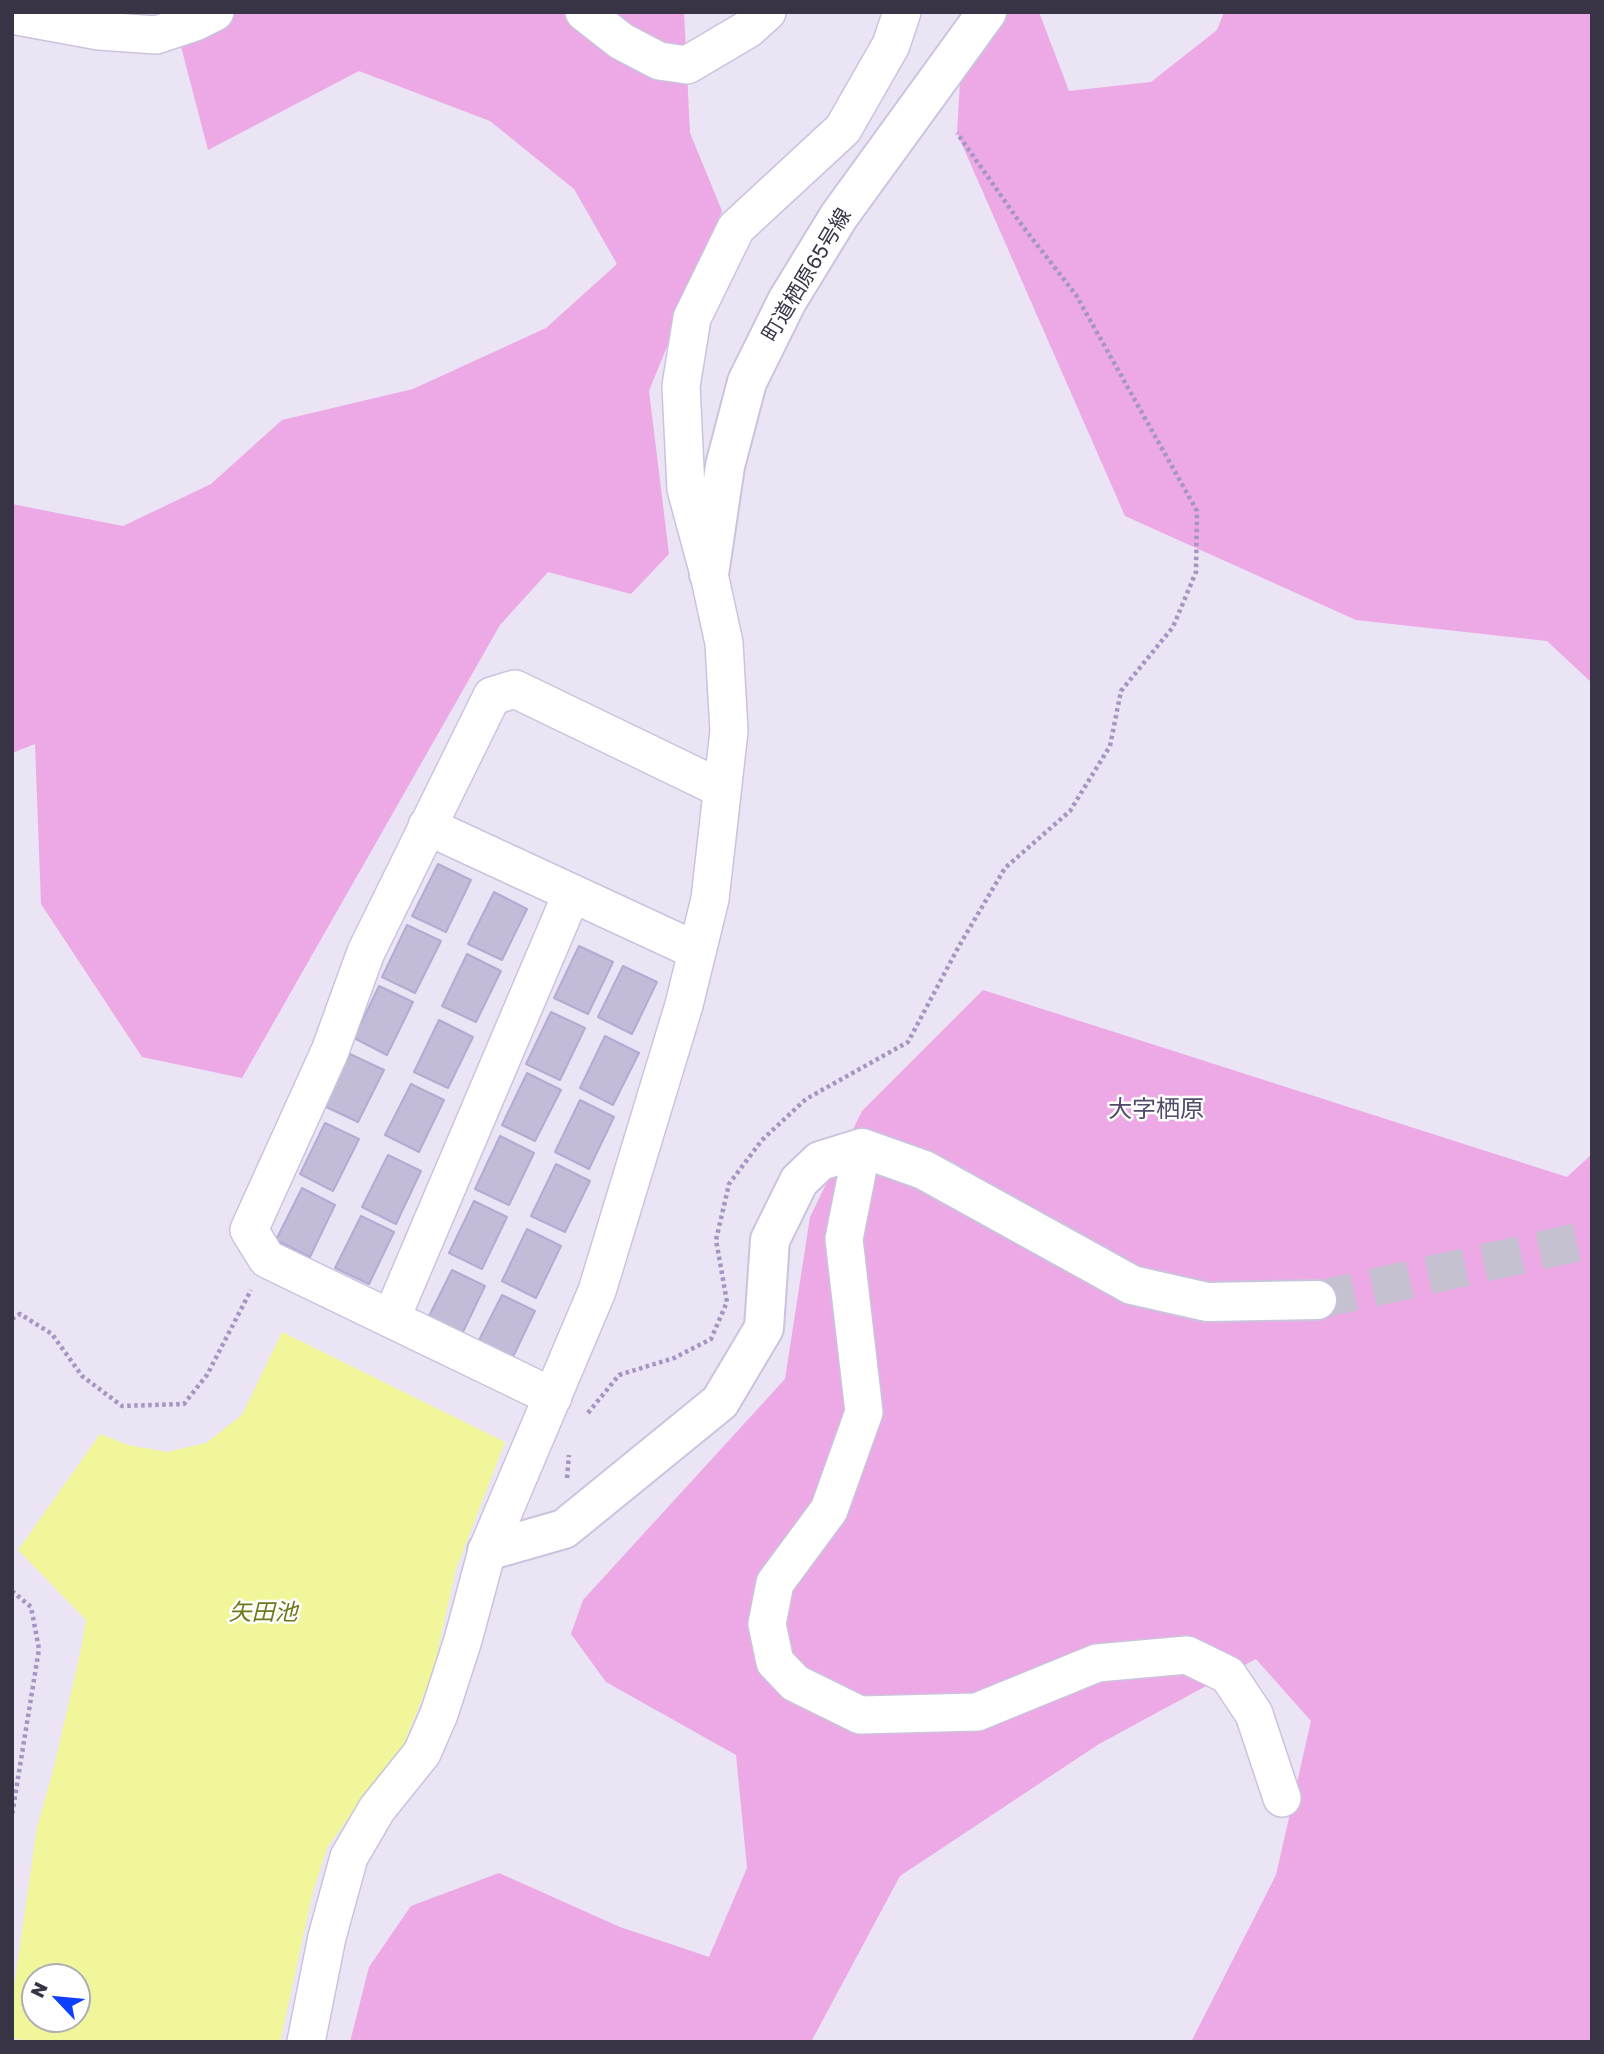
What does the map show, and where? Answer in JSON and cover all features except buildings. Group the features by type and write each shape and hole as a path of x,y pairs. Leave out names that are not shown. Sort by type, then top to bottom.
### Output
{"street":[{"path":"12,15 99,31 156,35 215,12"},
{"path":"583,12 621,41 659,61 687,65 748,29 766,12"},
{"path":"306,2042 327,1937 349,1857 377,1810 422,1753 443,1702 463,1640 487,1551 597,1291 684,1005 710,899 729,731 724,643 686,489 681,386 692,318 736,228 843,129 891,45 902,12"},
{"name":"町道栖原65号線","path":"709,574 725,467 747,382 787,301 839,216 987,12"},
{"path":"553,1397 267,1259 249,1230 330,1051 366,952 492,696 515,689 722,789"},
{"path":"427,826 697,951"},
{"path":"391,1319 572,893"},
{"path":"487,1551 564,1529 720,1402 764,1328 770,1240 799,1181 820,1161 862,1148 924,1170 1132,1286 1208,1301 1317,1300"},
{"path":"862,1148 844,1239 864,1412 829,1510 775,1583 767,1624 775,1662 794,1683 860,1715 977,1712 1097,1663 1186,1655 1228,1675 1254,1714 1282,1798"}],"path":[{"path":"586,1417 620,1375 674,1358 711,1339 727,1303 716,1240 729,1184 762,1140 806,1099 908,1042 1005,868 1070,811 1110,746 1121,691 1173,627 1196,572 1197,511 1076,295 957,134"},
{"path":"12,1319 20,1314 52,1334 82,1376 122,1406 184,1404 207,1375 267,1259"},
{"path":"564,1529 569,1447"},
{"path":"12,1594 31,1608 39,1649 12,1815"}],"shaded area":[{"path":"172,12 684,12 690,133 722,211 649,391 669,554 631,594 548,572 500,625 242,1078 142,1057 41,904 35,744 12,753 12,504 123,526 211,484 282,420 413,389 546,328 617,264 574,189 490,121 359,71 208,150"},
{"path":"964,12 1039,12 1069,91 1151,82 1217,30 1224,12 1592,12 1592,683 1547,641 1356,620 1125,516 957,133"},
{"path":"983,990 1567,1177 1592,1154 1592,2042 1191,2042 1276,1875 1311,1721 1256,1659 1099,1744 900,1876 811,2042 350,2042 369,1967 411,1906 499,1873 620,1927 709,1957 747,1868 736,1755 606,1682 571,1634 583,1600 785,1379 810,1217 862,1111"}],"water":[{"name":"矢田池","path":"282,1332 505,1442 456,1569 432,1676 401,1750 327,1848 313,1891 280,2042 34,2042 12,2038 12,2001 37,1827 54,1767 86,1620 18,1550 100,1434 128,1445 167,1452 206,1443 242,1415"}],"tunnel":[{"path":"1317,1300 1592,1239"}],"district":[{"name":"大字栖原","path":"1156,1109"}]}
